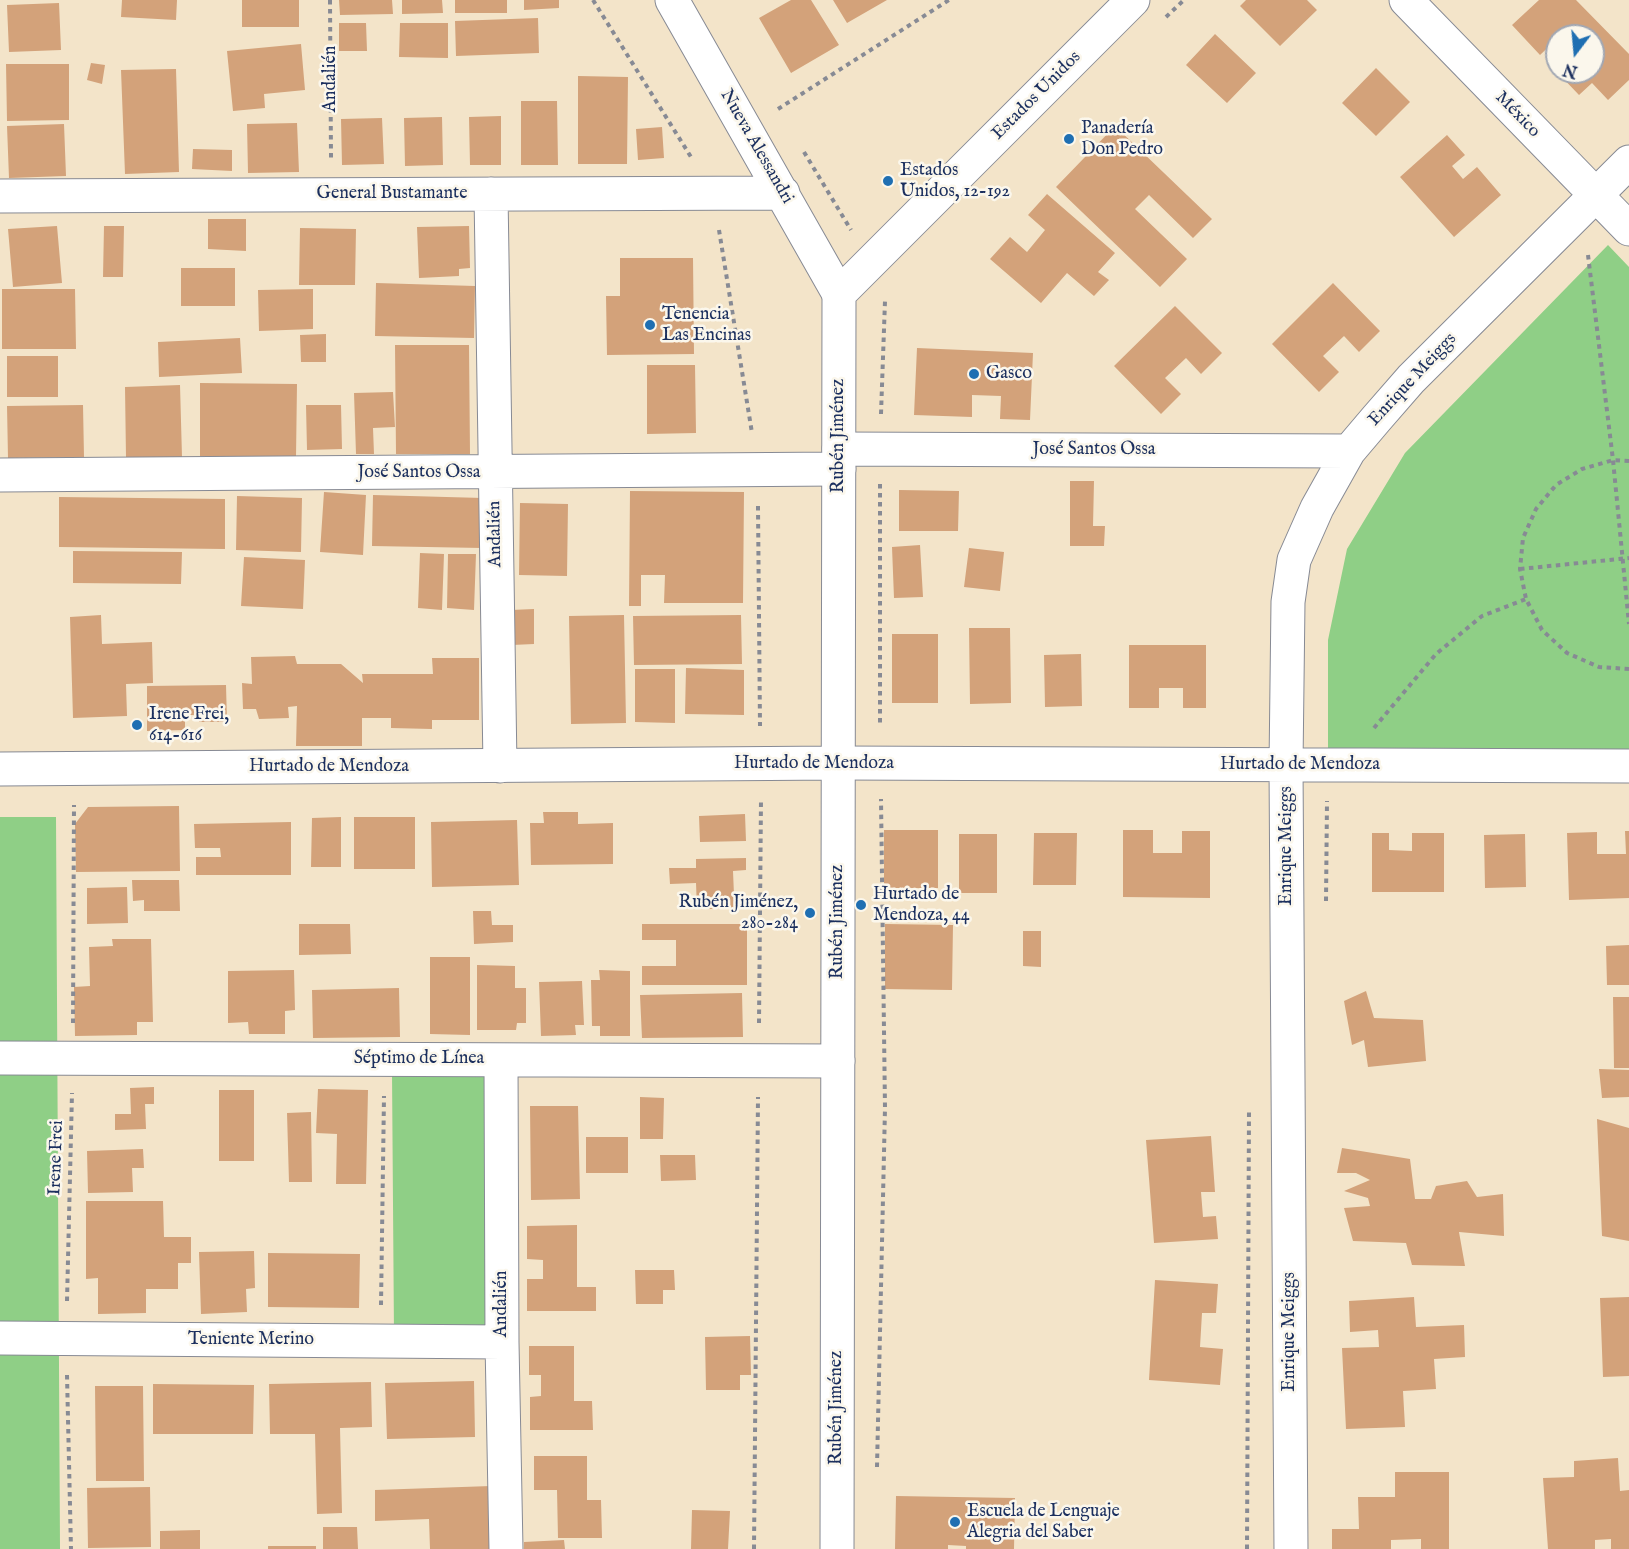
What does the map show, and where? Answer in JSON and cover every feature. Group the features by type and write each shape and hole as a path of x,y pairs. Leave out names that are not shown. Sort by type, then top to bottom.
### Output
{"street":[{"name":"Nueva Alessandri","path":"672,0 839,294"},
{"name":"Estados Unidos","path":"839,294 1133,0"},
{"name":"México","path":"1406,0 1588,201 1629,229"},
{"name":"Enrique Meiggs","path":"1291,1549 1286,765 1288,602 1294,560 1317,508 1349,451 1411,379 1629,162"},
{"name":"General Bustamante","path":"0,196 783,193"},
{"name":"Andalién","path":"491,194 500,766"},
{"name":"Rubén Jiménez","path":"837,1549 839,294"},
{"name":"José Santos Ossa","path":"0,475 495,473 839,459 880,449 1349,451"},
{"name":"Hurtado de Mendoza","path":"0,769 838,763 1629,766"},
{"name":"Séptimo de Línea","path":"0,1058 838,1061"},
{"name":"Andalién","path":"501,1060 502,1342 506,1549"},
{"name":"Teniente Merino","path":"0,1338 502,1342"}],"path":[{"name":"Andalién","path":"330,0 331,194"},
{"path":"778,109 949,0"},
{"path":"1588,201 1629,624"},
{"path":"870,262 885,297 880,449 880,763 885,1108 876,1478"},
{"path":"1629,461 1613,460 1582,469 1556,485 1536,509 1523,538 1520,569 1526,599 1542,630 1567,653 1599,667 1629,669"},
{"path":"1520,569 1629,558"},
{"path":"1340,765 1366,738 1436,654 1482,616 1526,599"},
{"name":"Irene Frei","path":"71,1549 66,1340 73,1058 74,768"},
{"path":"380,1341 384,1059"},
{"path":"1247,1549 1249,1106"}],"green space":[{"path":"1608,245 1629,267 1629,757 1328,758 1328,640 1347,549 1405,453"},
{"path":"0,817 56,817 60,1549 0,1549"},
{"path":"507,1069 504,1334 394,1336 392,1072"}],"building":[{"path":"122,0 177,0 176,20 121,17"},
{"path":"242,0 299,0 299,27 242,27"},
{"path":"339,0 392,0 393,14 340,15"},
{"path":"402,0 442,0 443,13 402,14"},
{"path":"455,0 507,0 507,13 455,13"},
{"path":"524,0 559,0 559,8 524,10"},
{"path":"791,0 811,0 839,45 791,73 759,18"},
{"path":"833,0 887,0 847,23"},
{"path":"1246,0 1307,0 1317,10 1280,46 1240,6"},
{"path":"1539,0 1576,0 1600,24 1545,24 1545,50 1540,55 1512,25"},
{"path":"59,3 61,50 9,52 7,5"},
{"path":"538,18 539,53 456,56 455,21"},
{"path":"339,23 366,23 367,51 339,51"},
{"path":"400,23 448,23 448,58 399,57"},
{"path":"1605,30 1629,54 1629,80 1608,100 1593,84 1605,84"},
{"path":"1215,34 1256,73 1227,103 1186,65"},
{"path":"301,44 305,90 264,94 265,108 233,111 227,51"},
{"path":"91,63 105,65 102,84 87,80"},
{"path":"6,64 69,64 69,120 7,121"},
{"path":"1376,68 1410,102 1376,136 1342,103"},
{"path":"176,69 179,172 125,174 121,70"},
{"path":"578,76 628,77 627,164 578,164"},
{"path":"1568,84 1591,84 1579,95"},
{"path":"521,101 557,101 558,165 521,165"},
{"path":"501,116 501,165 470,165 469,117"},
{"path":"442,117 443,165 405,166 404,118"},
{"path":"382,118 384,164 342,165 341,119"},
{"path":"297,123 299,172 248,173 247,124"},
{"path":"64,124 66,176 9,178 7,126"},
{"path":"1115,126 1212,219 1193,238 1149,195 1135,209 1187,259 1160,287 1056,187"},
{"path":"662,127 664,158 638,160 636,129"},
{"path":"1447,135 1465,155 1452,166 1463,179 1477,167 1501,195 1454,237 1400,177"},
{"path":"193,149 232,150 232,171 192,169"},
{"path":"1047,194 1115,253 1098,272 1109,280 1094,296 1067,273 1041,303 990,259 1010,237 1027,252 1045,230 1028,215"},
{"path":"208,219 246,219 246,251 208,249"},
{"path":"57,226 62,283 13,287 8,229"},
{"path":"104,226 124,226 123,277 103,277"},
{"path":"469,226 470,268 459,269 459,276 419,278 417,227"},
{"path":"300,228 356,229 355,285 299,285"},
{"name":"Tenencia Las Encinas","path":"620,258 693,258 694,354 607,355 606,296 620,296"},
{"path":"181,268 235,268 235,306 181,306"},
{"path":"376,283 475,286 474,338 375,336"},
{"path":"1333,283 1380,331 1359,352 1344,336 1323,356 1339,372 1319,392 1272,344"},
{"path":"2,289 75,289 76,349 2,349"},
{"path":"313,289 313,329 259,331 258,290"},
{"path":"1175,306 1222,353 1201,374 1186,358 1165,378 1181,394 1161,414 1114,366"},
{"path":"326,334 326,362 301,362 300,335"},
{"path":"240,338 242,373 159,377 158,342"},
{"path":"395,345 469,345 470,454 396,454"},
{"name":"Gasco","path":"917,348 1033,353 1030,420 1000,419 1001,396 972,395 972,417 914,415"},
{"path":"7,356 58,356 58,397 7,397"},
{"path":"647,365 695,365 696,433 647,434"},
{"path":"200,383 297,384 296,457 200,456"},
{"path":"180,385 182,457 126,458 125,387"},
{"path":"393,392 395,427 373,428 374,454 356,454 354,393"},
{"path":"83,405 84,457 8,458 7,406"},
{"path":"306,405 341,405 342,449 307,450"},
{"path":"1070,481 1094,481 1093,526 1105,526 1104,546 1070,546"},
{"path":"899,490 959,491 958,531 899,531"},
{"path":"630,491 744,492 743,603 664,603 665,575 641,575 641,606 629,606"},
{"path":"324,492 366,495 363,555 320,552"},
{"path":"373,495 483,498 482,548 372,546"},
{"path":"237,496 302,498 301,552 236,550"},
{"path":"59,497 225,499 225,549 59,547"},
{"path":"520,503 568,504 567,576 519,575"},
{"path":"920,545 923,597 894,598 892,547"},
{"path":"969,548 1004,552 1000,591 964,587"},
{"path":"73,551 182,552 181,584 73,583"},
{"path":"420,553 444,554 442,610 418,608"},
{"path":"448,554 476,554 474,610 447,608"},
{"path":"244,557 305,560 303,609 241,606"},
{"path":"534,609 534,644 512,645 511,610"},
{"path":"101,615 102,644 152,642 153,683 126,684 127,716 73,718 70,617"},
{"path":"624,615 626,723 571,724 569,616"},
{"path":"741,615 742,664 634,665 633,616"},
{"path":"969,628 1010,628 1011,703 970,704"},
{"path":"892,634 938,634 938,703 892,703"},
{"path":"1129,645 1206,645 1206,708 1183,708 1183,688 1159,688 1159,708 1129,708"},
{"path":"1081,654 1082,706 1045,707 1044,655"},
{"path":"295,656 297,664 341,664 363,683 362,674 433,674 432,658 479,658 479,720 432,720 432,729 391,728 391,718 362,718 362,746 296,746 297,706 288,707 289,718 259,719 256,709 243,709 242,683 252,684 251,657"},
{"path":"686,668 744,670 744,715 685,714"},
{"path":"635,669 675,669 675,723 635,722"},
{"path":"226,685 227,722 199,722 199,715 185,715 185,730 147,731 147,686"},
{"path":"179,806 180,871 76,872 75,824 88,807"},
{"path":"543,812 578,812 578,824 613,823 613,864 531,865 530,823 544,823"},
{"path":"745,814 746,841 700,842 699,816"},
{"path":"341,817 341,867 311,867 312,818"},
{"path":"354,817 415,817 415,869 354,869"},
{"path":"517,820 519,885 432,887 431,822"},
{"path":"291,822 291,875 196,875 196,857 221,857 220,848 195,848 194,824"},
{"path":"884,830 938,830 938,888 884,888"},
{"path":"1123,830 1153,830 1153,853 1182,853 1182,831 1210,831 1210,898 1123,897"},
{"path":"1625,831 1629,831 1629,898 1569,900 1567,833 1597,832 1597,854 1626,854"},
{"path":"1034,833 1077,833 1076,885 1033,885"},
{"path":"1372,833 1389,833 1389,850 1412,851 1412,833 1444,833 1444,892 1372,892"},
{"path":"959,834 997,834 997,893 959,893"},
{"path":"1525,834 1526,887 1485,888 1484,835"},
{"path":"746,858 746,870 733,871 734,895 743,895 743,909 697,909 696,883 670,884 669,868 696,868 696,859"},
{"path":"132,880 179,880 180,911 144,911 144,900 133,901"},
{"path":"127,887 128,923 87,924 87,888"},
{"path":"473,911 491,911 492,925 513,925 513,942 474,944"},
{"path":"299,924 350,924 351,954 299,955"},
{"path":"642,924 747,924 747,985 642,985 642,966 676,966 676,940 642,940"},
{"path":"885,924 953,925 952,990 885,989"},
{"path":"1023,931 1041,931 1041,967 1023,966"},
{"path":"112,939 151,939 153,1022 137,1022 137,1035 75,1036 74,987 90,986 89,947 113,946"},
{"path":"1629,945 1629,985 1607,985 1606,946"},
{"path":"430,957 470,957 470,1035 430,1034"},
{"path":"477,965 515,966 515,988 526,988 526,1023 517,1023 516,1030 477,1030"},
{"path":"294,970 295,1010 285,1011 285,1034 249,1034 248,1022 228,1023 228,971"},
{"path":"599,970 630,971 630,1036 600,1036 600,1026 592,1026 591,980 600,980"},
{"path":"582,981 584,1025 575,1025 576,1035 541,1036 539,982"},
{"path":"399,988 400,1037 313,1038 312,990"},
{"path":"1366,991 1374,1018 1423,1020 1426,1061 1368,1067 1364,1040 1352,1045 1344,1001"},
{"path":"742,993 743,1037 642,1038 640,995"},
{"path":"1613,997 1629,997 1629,1068 1614,1068"},
{"path":"1599,1069 1629,1070 1629,1097 1602,1098"},
{"path":"154,1087 154,1104 145,1104 146,1129 115,1130 115,1114 131,1114 130,1088"},
{"path":"318,1089 368,1090 366,1184 336,1184 337,1134 316,1133"},
{"path":"219,1090 254,1090 254,1161 219,1161"},
{"path":"640,1097 664,1098 663,1139 640,1139"},
{"path":"530,1106 578,1106 580,1199 531,1200"},
{"path":"311,1112 312,1182 289,1182 287,1113"},
{"path":"1597,1119 1629,1128 1629,1241 1602,1236"},
{"path":"1211,1136 1215,1192 1201,1192 1203,1217 1216,1216 1218,1239 1154,1243 1146,1140"},
{"path":"586,1137 628,1137 628,1173 586,1173"},
{"path":"1342,1148 1410,1159 1415,1199 1431,1199 1436,1186 1467,1181 1477,1197 1503,1194 1504,1236 1459,1232 1465,1266 1412,1265 1406,1243 1353,1241 1344,1208 1370,1206 1368,1198 1344,1191 1370,1180 1356,1173 1337,1173"},
{"path":"143,1149 144,1168 132,1168 133,1192 88,1193 87,1151"},
{"path":"660,1155 695,1155 696,1180 661,1181"},
{"path":"86,1201 163,1201 164,1237 191,1237 191,1263 178,1263 178,1289 146,1289 146,1313 98,1314 98,1278 86,1279"},
{"path":"577,1225 577,1287 596,1287 596,1311 527,1311 527,1279 543,1279 543,1260 527,1259 527,1226"},
{"path":"254,1251 255,1288 246,1289 247,1312 201,1314 199,1252"},
{"path":"268,1253 360,1254 359,1308 268,1307"},
{"path":"635,1270 674,1270 675,1290 663,1290 663,1304 636,1304"},
{"path":"1155,1280 1218,1284 1216,1313 1202,1313 1200,1347 1223,1349 1220,1385 1149,1380"},
{"path":"1414,1297 1416,1327 1464,1325 1465,1357 1434,1359 1436,1389 1403,1391 1405,1427 1346,1429 1342,1348 1379,1347 1378,1330 1350,1332 1349,1301"},
{"path":"1629,1297 1629,1376 1603,1377 1600,1298"},
{"path":"750,1336 751,1375 740,1375 740,1390 706,1390 705,1337"},
{"path":"529,1346 574,1346 574,1401 592,1401 593,1430 530,1430 530,1397 541,1396 541,1375 529,1375"},
{"path":"474,1381 475,1437 387,1439 385,1383"},
{"path":"371,1382 372,1427 340,1428 342,1513 317,1514 315,1434 270,1434 269,1384"},
{"path":"153,1384 254,1385 253,1434 153,1434"},
{"path":"95,1386 143,1386 144,1481 96,1481"},
{"path":"534,1456 587,1456 587,1500 601,1500 602,1538 558,1538 557,1490 534,1490"},
{"path":"1618,1458 1620,1491 1629,1490 1629,1549 1611,1549 1611,1539 1595,1540 1595,1549 1548,1549 1543,1478 1574,1477 1574,1461"},
{"path":"1395,1472 1449,1472 1449,1549 1421,1549 1421,1539 1391,1540 1391,1549 1332,1549 1332,1529 1359,1529 1358,1497 1395,1497"},
{"path":"491,1486 493,1549 430,1549 429,1519 375,1521 375,1490"},
{"path":"150,1487 151,1547 88,1548 87,1488"},
{"name":"Escuela de Lenguaje Alegria del Saber","path":"896,1496 1015,1498 1014,1549 966,1549 966,1546 948,1545 948,1549 895,1549"},
{"path":"692,1510 730,1511 728,1549 691,1549"},
{"path":"323,1527 357,1527 358,1549 323,1549"},
{"path":"200,1530 200,1549 160,1549 160,1531"},
{"path":"564,1540 565,1549 524,1549 524,1542"},
{"path":"268,1546 316,1546 316,1549 268,1549"}],"place":[{"name":"Panadería Don Pedro","path":"1069,139"},
{"name":"Estados Unidos, 12-192","path":"888,181"},
{"name":"Tenencia Las Encinas","path":"650,325"},
{"name":"Gasco","path":"974,374"},
{"name":"Irene Frei, 614-616","path":"137,725"},
{"name":"Hurtado de Mendoza, 44","path":"861,905"},
{"name":"Rubén Jiménez, 280-284","path":"810,913"},
{"name":"Escuela de Lenguaje Alegria del Saber","path":"955,1522"}]}
